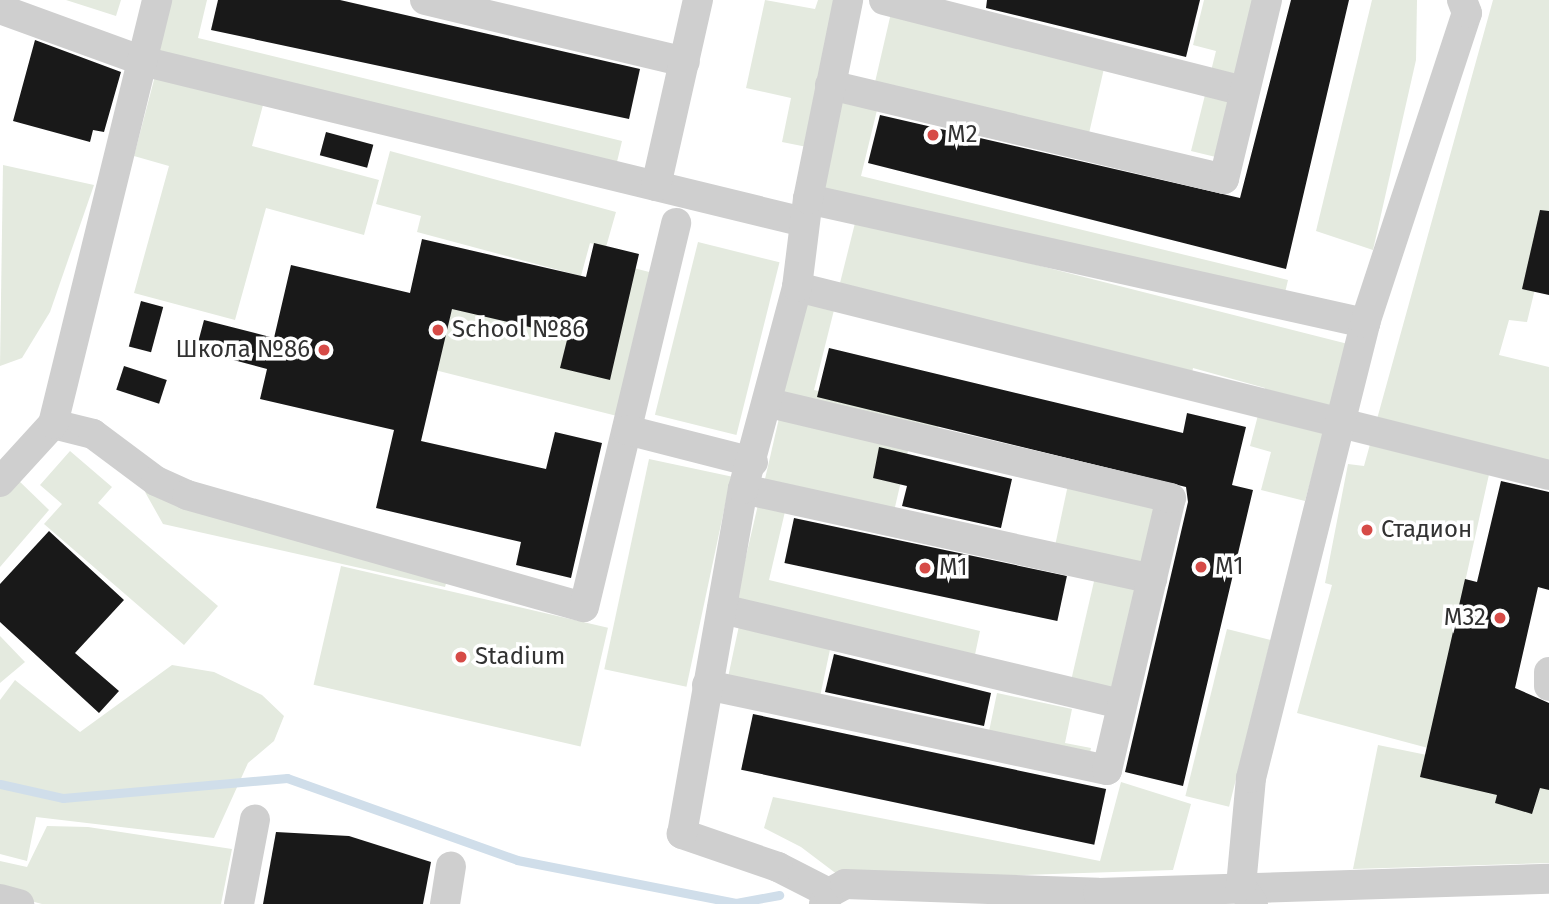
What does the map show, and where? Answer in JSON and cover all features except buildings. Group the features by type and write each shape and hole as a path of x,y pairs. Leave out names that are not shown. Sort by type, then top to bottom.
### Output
{"street":[{"path":"2,476 53,424 146,62 157,0"},
{"path":"425,0 685,62"},
{"path":"656,186 698,0"},
{"path":"848,0 806,210 797,287 748,476 681,834 778,867 827,898 845,884 1098,899 1247,895 1549,879"},
{"path":"884,0 1244,91"},
{"path":"830,85 1224,179 1267,0"},
{"path":"1247,895 1251,778 1365,323 1467,13 1462,0"},
{"path":"0,9 146,62 656,186 806,210 1365,323"},
{"path":"53,424 93,434 156,481 187,495 584,607 677,223"},
{"path":"797,287 1549,475"},
{"path":"707,685 1107,771 1171,498 768,403"},
{"path":"627,430 748,476 1152,579"},
{"path":"722,609 1122,704"},
{"path":"1549,672 1549,686"},
{"path":"239,904 255,819"},
{"path":"445,904 451,866"},
{"path":"0,899 19,904"}],"shaded area":[{"path":"66,0 121,0 116,16"},
{"path":"149,0 207,0 198,38 622,141 616,166 137,51"},
{"path":"765,0 815,9 818,0 838,0 807,147 782,142 791,98 746,88"},
{"path":"894,0 1108,49 1089,134 874,85"},
{"path":"1204,0 1263,0 1224,159 1191,151 1216,51 1193,45"},
{"path":"1372,0 1417,0 1416,60 1373,250 1316,231"},
{"path":"1493,0 1549,0 1549,231 1527,322 1509,320 1499,355 1549,367 1549,484 1490,470 1428,748 1297,713 1332,585 1325,583 1348,464 1364,466"},
{"path":"155,76 263,105 252,146 379,180 364,235 266,208 235,320 134,293 169,166 134,156"},
{"path":"843,97 878,106 861,176 1288,280 1281,310 819,198"},
{"path":"390,151 616,212 606,247 590,243 581,276 417,232 421,216 376,204"},
{"path":"3,165 94,185 50,312 22,358 0,366"},
{"path":"856,219 1348,344 1305,501 1261,490 1271,452 1250,446 1265,388 1193,368 1189,389 834,310 814,390 940,420 934,441 781,403 811,281 839,287"},
{"path":"698,242 780,262 736,435 655,415"},
{"path":"622,265 657,274 621,417 419,366 437,293 604,335"},
{"path":"780,414 910,444 894,513 764,483"},
{"path":"70,451 112,487 98,503 218,606 184,645 44,524 62,504 40,485"},
{"path":"649,459 731,476 686,687 604,669"},
{"path":"16,478 49,510 0,567 0,497"},
{"path":"1069,480 1164,500 1149,572 1054,551"},
{"path":"145,492 449,573 445,587 163,524"},
{"path":"760,496 787,503 769,580 980,631 973,664 734,608"},
{"name":"Stadium","path":"341,566 608,628 581,747 314,685"},
{"path":"1095,577 1143,588 1119,691 1071,680"},
{"path":"740,621 832,641 818,705 726,686"},
{"path":"1227,629 1271,640 1229,807 1185,796"},
{"path":"0,636 25,662 0,683"},
{"path":"172,665 214,672 262,695 284,716 274,741 248,763 214,838 36,817 27,861 0,854 0,700 15,680 80,732"},
{"path":"997,693 1072,709 1065,743 1091,748 1088,763 987,741"},
{"path":"1378,745 1549,780 1549,863 1353,869"},
{"path":"1121,782 1191,804 1173,870 846,881 801,847 764,828 773,797 1100,861"},
{"path":"47,826 88,827 232,849 221,904 42,904 0,893 0,861 27,867"}],"waterway":[{"path":"0,784 63,798 287,778 517,860 736,903 779,895"}],"place":[{"name":"М2","path":"933,135"},
{"name":"School №86","path":"438,330"},
{"name":"Школа №86","path":"324,350"},
{"name":"Стадион","path":"1367,530"},
{"name":"M1","path":"1201,567"},
{"name":"М1","path":"925,568"},
{"name":"М32","path":"1500,618"},
{"name":"Stadium","path":"461,657"}]}
